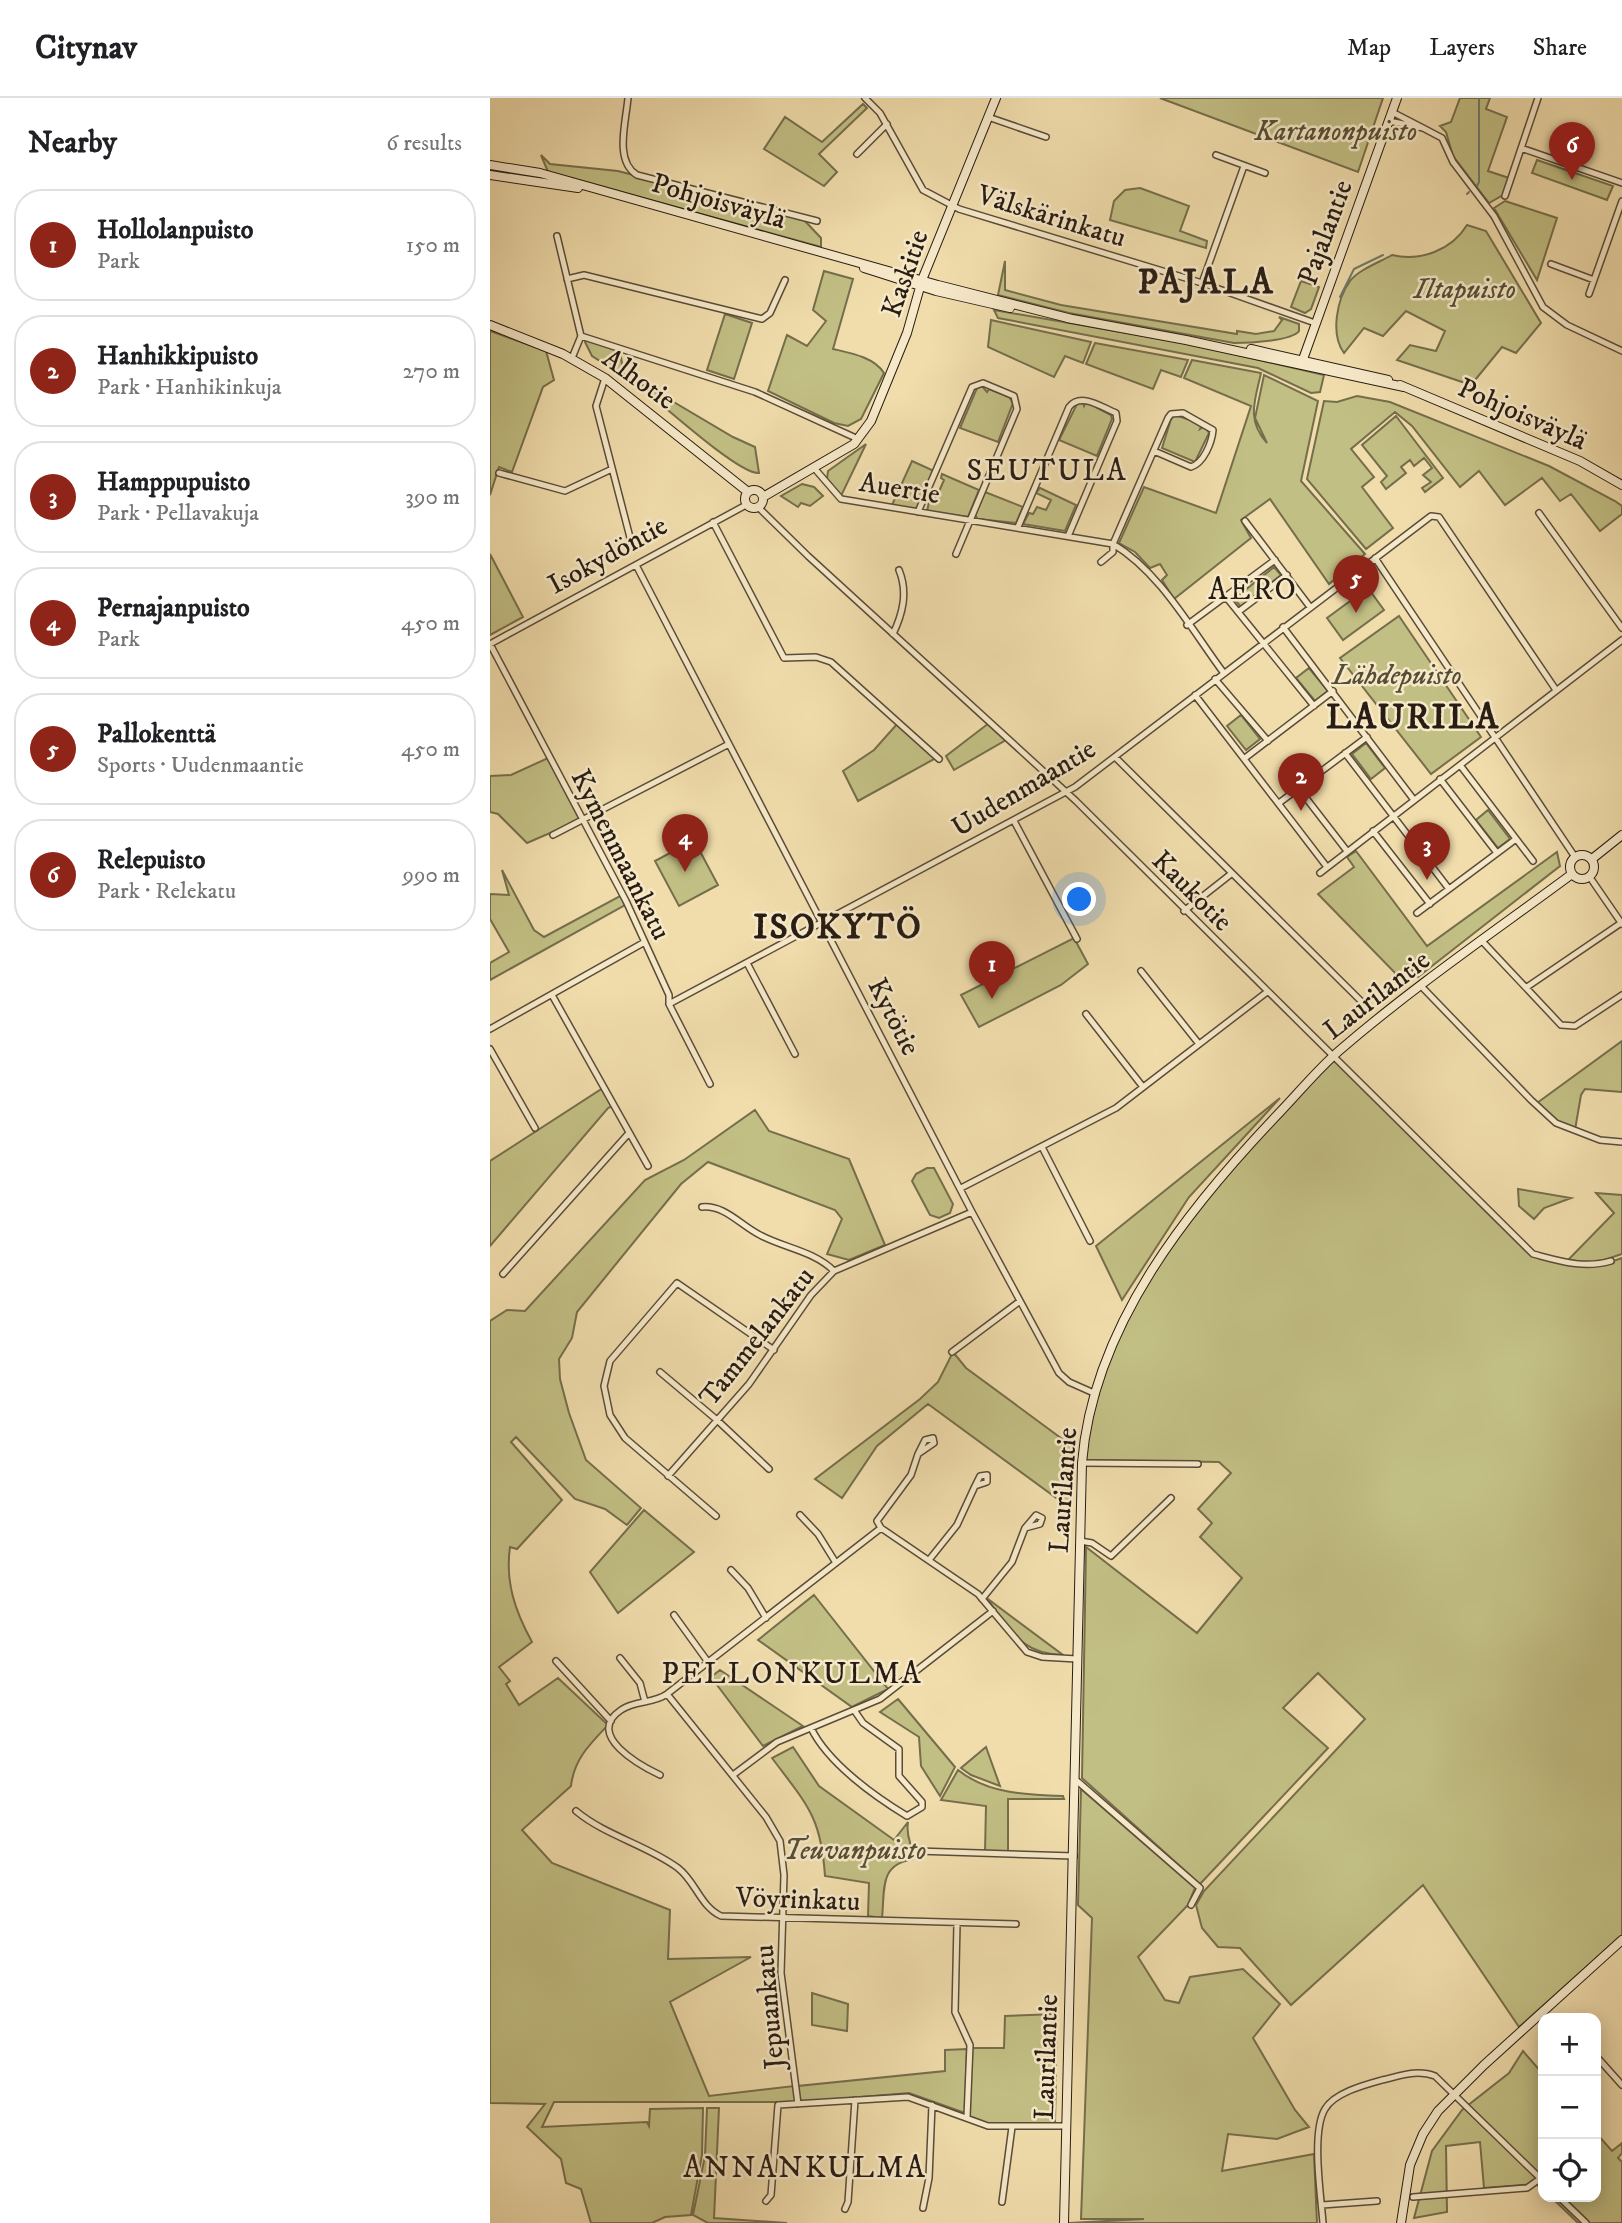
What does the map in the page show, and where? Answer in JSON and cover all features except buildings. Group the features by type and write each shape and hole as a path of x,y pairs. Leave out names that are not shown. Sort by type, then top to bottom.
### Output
{"street":[{"path":"628,98 624,156 628,170 637,175 817,221"},
{"name":"Välskärinkatu","path":"865,98 887,124 923,190 952,206 1202,283 1315,323"},
{"name":"Kaskitie","path":"815,469 858,439 871,421 886,389 921,283 996,98"},
{"name":"Pajalantie","path":"1305,363 1315,323 1397,98"},
{"path":"1505,196 1538,98"},
{"path":"1391,116 1442,138 1453,162 1494,215 1544,307 1567,325 1622,351"},
{"path":"988,117 1046,137"},
{"path":"857,154 887,124"},
{"path":"1521,148 1622,183"},
{"path":"1216,155 1265,173"},
{"name":"Pohjoisväylä","path":"490,164 540,173 835,256 992,305 1377,375 1569,456 1622,485"},
{"path":"1202,283 1244,166"},
{"name":"Pohjoisväylä","path":"490,175 591,189"},
{"path":"1589,294 1622,201"},
{"path":"557,236 581,336 572,358"},
{"path":"1551,264 1594,280"},
{"path":"567,278 583,275 762,318 770,313 785,280"},
{"name":"Alhotie","path":"490,325 572,358 605,377 748,492"},
{"path":"581,336 755,392 858,439"},
{"path":"605,377 596,406 633,549"},
{"path":"918,512 972,387 983,383 1014,396 1017,408 956,554"},
{"path":"1018,527 1069,407 1074,401 1083,399 1116,413 1117,421 1069,534"},
{"path":"1101,562 1113,552 1113,544 1154,451 1171,414 1183,413 1213,429 1201,462 1196,466 1191,467 1154,451"},
{"path":"499,473 565,491 612,469"},
{"path":"763,497 756,490 748,492 746,505 758,507 763,497 815,469"},
{"name":"Auertie","path":"815,469 841,499 1069,534 1113,544 1132,555 1150,574 1223,673"},
{"name":"Isokydöntie","path":"490,644 746,505"},
{"name":"Kaukotie","path":"758,507 1066,792 1533,1254 1567,1263 1595,1266 1611,1261"},
{"path":"1539,513 1622,628"},
{"name":"Uudenmaantie","path":"670,1004 1066,792 1432,516 1439,517 1556,690"},
{"path":"1245,521 1310,607"},
{"path":"713,522 785,658 816,657 831,662 939,758"},
{"path":"1375,558 1575,857"},
{"path":"1187,625 1275,560"},
{"name":"Kytötie","path":"636,565 1020,1301 1063,1378 1096,1394"},
{"path":"893,634 900,620 904,597 899,570"},
{"path":"1238,612 1287,575"},
{"path":"1226,597 1314,706"},
{"path":"1283,627 1414,800"},
{"path":"1320,873 1622,640"},
{"name":"Kymenmaankatu","path":"490,644 645,939 643,943 670,995 670,1004 710,1084"},
{"path":"1215,679 1268,741"},
{"path":"1245,758 1333,691"},
{"path":"1195,695 1327,867"},
{"path":"1279,803 1367,737"},
{"path":"553,835 729,744"},
{"path":"1345,753 1449,889"},
{"path":"1115,757 1368,1008"},
{"path":"1460,765 1533,861"},
{"path":"1440,779 1497,853"},
{"path":"1299,789 1347,851"},
{"path":"1014,821 1077,939"},
{"path":"1373,831 1430,904"},
{"path":"1592,859 1622,835"},
{"path":"1417,914 1516,839"},
{"path":"1581,854 1592,859 1594,867 1589,876 1580,879 1572,874 1570,867 1575,857 1581,854"},
{"path":"1184,911 1231,874"},
{"name":"Laurilantie","path":"1064,2223 1082,1463 1096,1394 1118,1334 1143,1286 1182,1225 1240,1154 1333,1057 1572,874"},
{"path":"1527,987 1622,924 1589,876"},
{"path":"1482,941 1561,1025 1575,1026 1622,995"},
{"path":"490,1029 643,943"},
{"path":"747,964 795,1054"},
{"path":"1141,971 1199,1044"},
{"path":"1422,987 1556,1123 1600,1140 1622,1142"},
{"path":"961,1188 1116,1108 1266,992"},
{"path":"552,995 648,1166"},
{"path":"1086,1014 1143,1087"},
{"path":"490,1049 535,1128"},
{"path":"503,1274 629,1133"},
{"path":"1042,1147 1090,1241"},
{"path":"702,1207 721,1209 761,1236 810,1255 834,1271"},
{"name":"Tammelankatu","path":"668,1476 718,1420 774,1350 811,1295 834,1271 972,1212"},
{"path":"716,1516 625,1438 610,1415 604,1386 610,1361 677,1283 774,1350"},
{"path":"952,1352 1020,1301"},
{"path":"660,1372 718,1420 769,1469"},
{"path":"918,1454 911,1475 877,1521 881,1528 982,1599 1027,1652 1042,1657 1077,1659"},
{"path":"1082,1463 1198,1464"},
{"path":"929,1560 957,1525 975,1486"},
{"path":"1080,1541 1092,1543 1111,1556 1171,1498"},
{"path":"800,1515 818,1534 836,1563"},
{"path":"611,1721 618,1711 657,1701 667,1694 881,1528"},
{"path":"982,1599 1012,1562 1025,1528"},
{"path":"731,1570 748,1588 766,1618"},
{"path":"733,1775 777,1742 880,1699 993,1611"},
{"path":"674,1615 708,1662"},
{"path":"620,1658 640,1683 645,1702"},
{"path":"556,1661 611,1721 613,1740 620,1751 638,1765 660,1775"},
{"name":"Jepuankatu","path":"667,1694 766,1817 780,1841 784,1875 781,1973 798,2104"},
{"path":"811,1728 817,1739 851,1776 907,1816 922,1807 922,1802 899,1776 899,1749 863,1723 854,1710"},
{"path":"1076,1780 1200,1888 1192,1905"},
{"name":"Vöyrinkatu","path":"576,1811 679,1868 695,1885 708,1910 721,1916 1016,1924"},
{"path":"917,1851 1074,1856"},
{"path":"957,1924 955,2012 970,2045 967,2117"},
{"path":"1401,2223 1405,2184 1416,2148 1438,2112 1453,2094 1622,1941"},
{"path":"1601,2062 1622,2085"},
{"path":"1323,2223 1319,2133 1325,2109 1333,2099 1371,2083 1422,2071 1435,2076 1538,2176"},
{"path":"766,2202 771,2196 778,2105 908,2097 988,2126 1066,2126"},
{"path":"845,2209 848,2202 855,2100"},
{"path":"923,2208 929,2178 932,2105"},
{"path":"1002,2202 1012,2127"},
{"path":"1413,2197 1527,2188 1538,2182"},
{"path":"1322,2205 1377,2201"},
{"path":"1564,2202 1587,2223"}],"green space":[{"name":"Kartanonpuisto","path":"1160,98 1383,98 1358,172"},
{"path":"1460,98 1490,98 1486,109 1507,117 1488,171 1509,178 1503,195 1489,203 1453,156 1446,132 1440,126 1451,122"},
{"path":"863,104 867,108 819,154 837,172 824,186 764,149 785,117 822,142"},
{"path":"541,155 550,164 618,171 803,219 821,238 821,247 548,172"},
{"path":"1537,160 1613,186 1607,200 1532,173"},
{"path":"1140,188 1189,206 1180,231 1207,241 1206,248 1110,220 1114,201 1125,190"},
{"path":"1505,201 1557,218 1537,280 1494,208"},
{"name":"Iltapuisto","path":"1467,225 1486,231 1541,323 1516,353 1502,347 1471,385 1397,360 1410,345 1436,351 1445,331 1406,311 1383,336 1364,328 1344,353 1336,327 1342,297 1350,281 1392,255 1413,257 1434,252 1453,241"},
{"path":"1005,261 1005,290 1061,305 1237,334 1237,331 1256,334 1274,331 1282,320 1279,317 1299,324 1299,331 1279,339 1234,343 1069,313 998,295"},
{"path":"824,271 853,279 833,349 868,359 884,373 861,419 848,426 834,423 768,391 787,335 807,346 826,321 813,310"},
{"path":"1301,281 1319,287 1311,309 1305,313 1291,307"},
{"path":"994,310 1190,344 1324,375 1320,392 1311,393 1258,368 998,318"},
{"path":"725,314 752,323 734,379 707,370"},
{"path":"991,320 1091,342 1083,363 1065,356 1054,377 988,347"},
{"path":"490,331 546,351 554,380 543,387 512,472 499,467 490,495"},
{"path":"587,340 620,351 624,376 592,356 585,342"},
{"path":"1095,343 1188,360 1181,377 1161,370 1153,389 1086,364"},
{"path":"1192,360 1261,373 1254,418 1267,443 1255,418 1264,375 1318,401 1301,481 1365,554 1329,584 1270,499 1241,520 1251,538 1174,599 1162,580 1167,575 1160,564 1150,568 1135,552 1119,543 1144,487 1216,513 1251,406 1184,378"},
{"path":"645,385 755,447 759,473 735,463 718,451 639,386"},
{"path":"982,386 987,392 989,389 1009,397 1013,403 998,442 960,428 977,388"},
{"path":"1357,396 1390,402 1549,466 1615,501 1622,506 1622,514 1600,531 1571,494 1560,501 1542,478 1505,505 1479,471 1460,487 1412,426 1395,412 1351,449 1374,477 1362,487 1393,528 1366,549 1307,479 1324,401 1337,402"},
{"path":"1078,402 1083,402 1084,406 1086,402 1111,415 1112,419 1097,456 1059,440"},
{"path":"1175,415 1202,424 1200,429 1205,426 1209,433 1195,462 1162,448 1171,419"},
{"path":"1396,416 1443,478 1425,492 1422,488 1431,482 1423,475 1432,468 1424,458 1414,466 1410,460 1401,467 1406,473 1386,489 1381,482 1387,476 1362,445"},
{"path":"866,444 841,496 827,479 828,471"},
{"path":"912,461 934,471 917,510 892,505"},
{"path":"942,474 979,490 968,517 927,511 929,502 934,503 944,480 941,478"},
{"path":"802,484 814,487 823,496 810,506 801,503 798,507 781,496"},
{"path":"1040,488 1076,505 1065,531 1023,524 1029,513 1033,514 1037,507 1046,510 1051,500 1036,493"},
{"path":"985,492 1023,507 1016,523 978,519 975,515"},
{"path":"490,554 523,617 490,635"},
{"path":"1274,567 1281,575 1241,607 1234,599"},
{"path":"1368,588 1384,610 1343,640 1327,618"},
{"name":"Lähdepuisto","path":"1399,616 1481,737 1431,774 1340,658"},
{"path":"1309,668 1328,691 1315,701 1296,678"},
{"path":"1241,715 1260,739 1246,750 1227,726"},
{"path":"898,723 936,758 858,801 843,771 874,750"},
{"path":"989,723 1006,740 954,770 946,756"},
{"path":"1366,743 1385,768 1371,779 1352,754"},
{"path":"548,758 580,820 527,843 498,814 490,812 490,776 511,775"},
{"path":"1488,810 1510,839 1498,848 1476,820"},
{"path":"694,840 718,885 679,906 655,861"},
{"path":"1356,851 1427,946 1557,852 1560,866 1418,977 1409,967 1398,976 1318,894 1354,867 1347,857"},
{"path":"502,870 534,930 544,937 620,896 625,905 490,980 490,963 509,952 490,919 490,894 509,895"},
{"path":"1074,938 1088,964 1061,985 979,1027 961,995"},
{"path":"1622,1041 1622,1092 1585,1089 1581,1095 1575,1130 1558,1121 1537,1103"},
{"path":"1333,1057 1533,1254 1589,1264 1622,1258 1622,1935 1519,2027 1423,1885 1291,2005 1240,1948 1218,1947 1202,1928 1196,1905 1204,1891 1365,1719 1318,1673 1283,1708 1328,1748 1200,1884 1082,1778 1086,1547 1197,1633 1242,1578 1200,1537 1212,1523 1198,1509 1231,1473 1219,1462 1087,1460 1082,1463 1096,1397 1106,1365 1138,1295 1187,1222 1244,1154"},
{"path":"603,1088 613,1106 608,1108 490,1246 490,1161"},
{"path":"1280,1098 1189,1197 1122,1300 1096,1246"},
{"path":"755,1110 769,1131 849,1159 885,1245 849,1260 827,1254 842,1219 835,1210 708,1162 681,1184 577,1312 572,1338 559,1359 560,1379 569,1413 586,1460 641,1508 627,1525 605,1509 575,1499 516,1437 511,1442 562,1500 517,1549 510,1547 510,1584 521,1619 532,1642 499,1667 510,1681 506,1684 519,1705 558,1678 608,1725 579,1760 571,1786 522,1830 552,1863 670,1910 668,1959 751,1957 670,2002 709,2096 794,2086 796,2102 554,2102 542,2127 647,2122 649,2126 650,2109 703,2108 702,2155 691,2215 665,2217 652,2223 591,2223 581,2189 566,2183 561,2159 527,2127 545,2104 490,2103 490,1321 507,1310 525,1311 645,1180 684,1160"},
{"path":"927,1168 934,1168 953,1204 950,1213 939,1218 930,1215 912,1181 916,1174"},
{"path":"1518,1189 1571,1198 1544,1208 1534,1219 1519,1206"},
{"path":"1596,1193 1622,1195 1622,1254 1595,1263 1568,1260 1614,1213"},
{"path":"953,1352 966,1368 1065,1441 1072,1442 1070,1508 928,1404 877,1446 842,1498 815,1479 920,1399 938,1382"},
{"path":"644,1510 694,1552 618,1613 590,1572"},
{"path":"814,1595 888,1689 852,1707 758,1640"},
{"path":"988,1600 1063,1655 1049,1654 1027,1645 1011,1631"},
{"path":"720,1670 803,1726 763,1746 711,1677"},
{"path":"898,1699 955,1767 940,1796 921,1766 919,1737 880,1712"},
{"name":"Teuvanpuisto","path":"793,1747 819,1786 894,1840 908,1822 913,1859 902,1862 889,1872 884,1888 882,1918 868,1916 869,1883 825,1876 816,1825 803,1800 772,1758"},
{"path":"986,1747 1000,1786 971,1775 961,1768"},
{"path":"958,1770 995,1789 1022,1794 1063,1796 1064,1799 1008,1799 1008,1852 985,1852 986,1806 941,1800"},
{"path":"1081,1789 1195,1888 1188,1905 1138,1957 1165,2000 1179,2003 1190,1977 1243,1969 1280,2004 1253,2038 1295,2110 1309,2127 1277,2139 1228,2134 1222,2171 1314,2154 1317,2223 1069,2223 1144,2219 1081,2219 1092,1918 1078,1905"},
{"path":"812,1993 848,2004 847,2031 812,2025"},
{"path":"1057,2014 1055,2124 988,2124 969,2116 972,2048 1004,2048 1005,2016"},
{"path":"967,2049 965,2113 909,2093 800,2102 798,2086 945,2071 945,2050"},
{"path":"1523,2051 1538,2068 1538,2186 1484,2188 1480,2142 1446,2146 1447,2212 1414,2218 1432,2151 1462,2110 1509,2073"},
{"path":"707,2108 719,2108 714,2218 787,2223 708,2223 693,2215 705,2156"},
{"path":"1601,2139 1612,2151 1622,2143 1622,2153 1618,2158 1622,2162 1622,2223 1578,2223 1556,2202 1601,2202"}],"waterway":[{"path":"1477,186 1479,98"},
{"path":"1340,297 1354,269 1383,255"}],"place":[{"name":"Relepuisto","path":"1572,180"},
{"name":"Pallokenttä","path":"1356,613"},
{"name":"Hanhikkipuisto","path":"1301,811"},
{"name":"Pernajanpuisto","path":"685,872"},
{"name":"Hamppupuisto","path":"1427,880"},
{"name":"Hollolanpuisto","path":"992,999"}],"district":[{"name":"PAJALA","path":"1206,281"},
{"name":"SEUTULA","path":"1047,470"},
{"name":"AERO","path":"1253,589"},
{"name":"LAURILA","path":"1413,716"},
{"name":"ISOKYTÖ","path":"838,926"},
{"name":"PELLONKULMA","path":"792,1673"},
{"name":"ANNANKULMA","path":"805,2167"}]}
